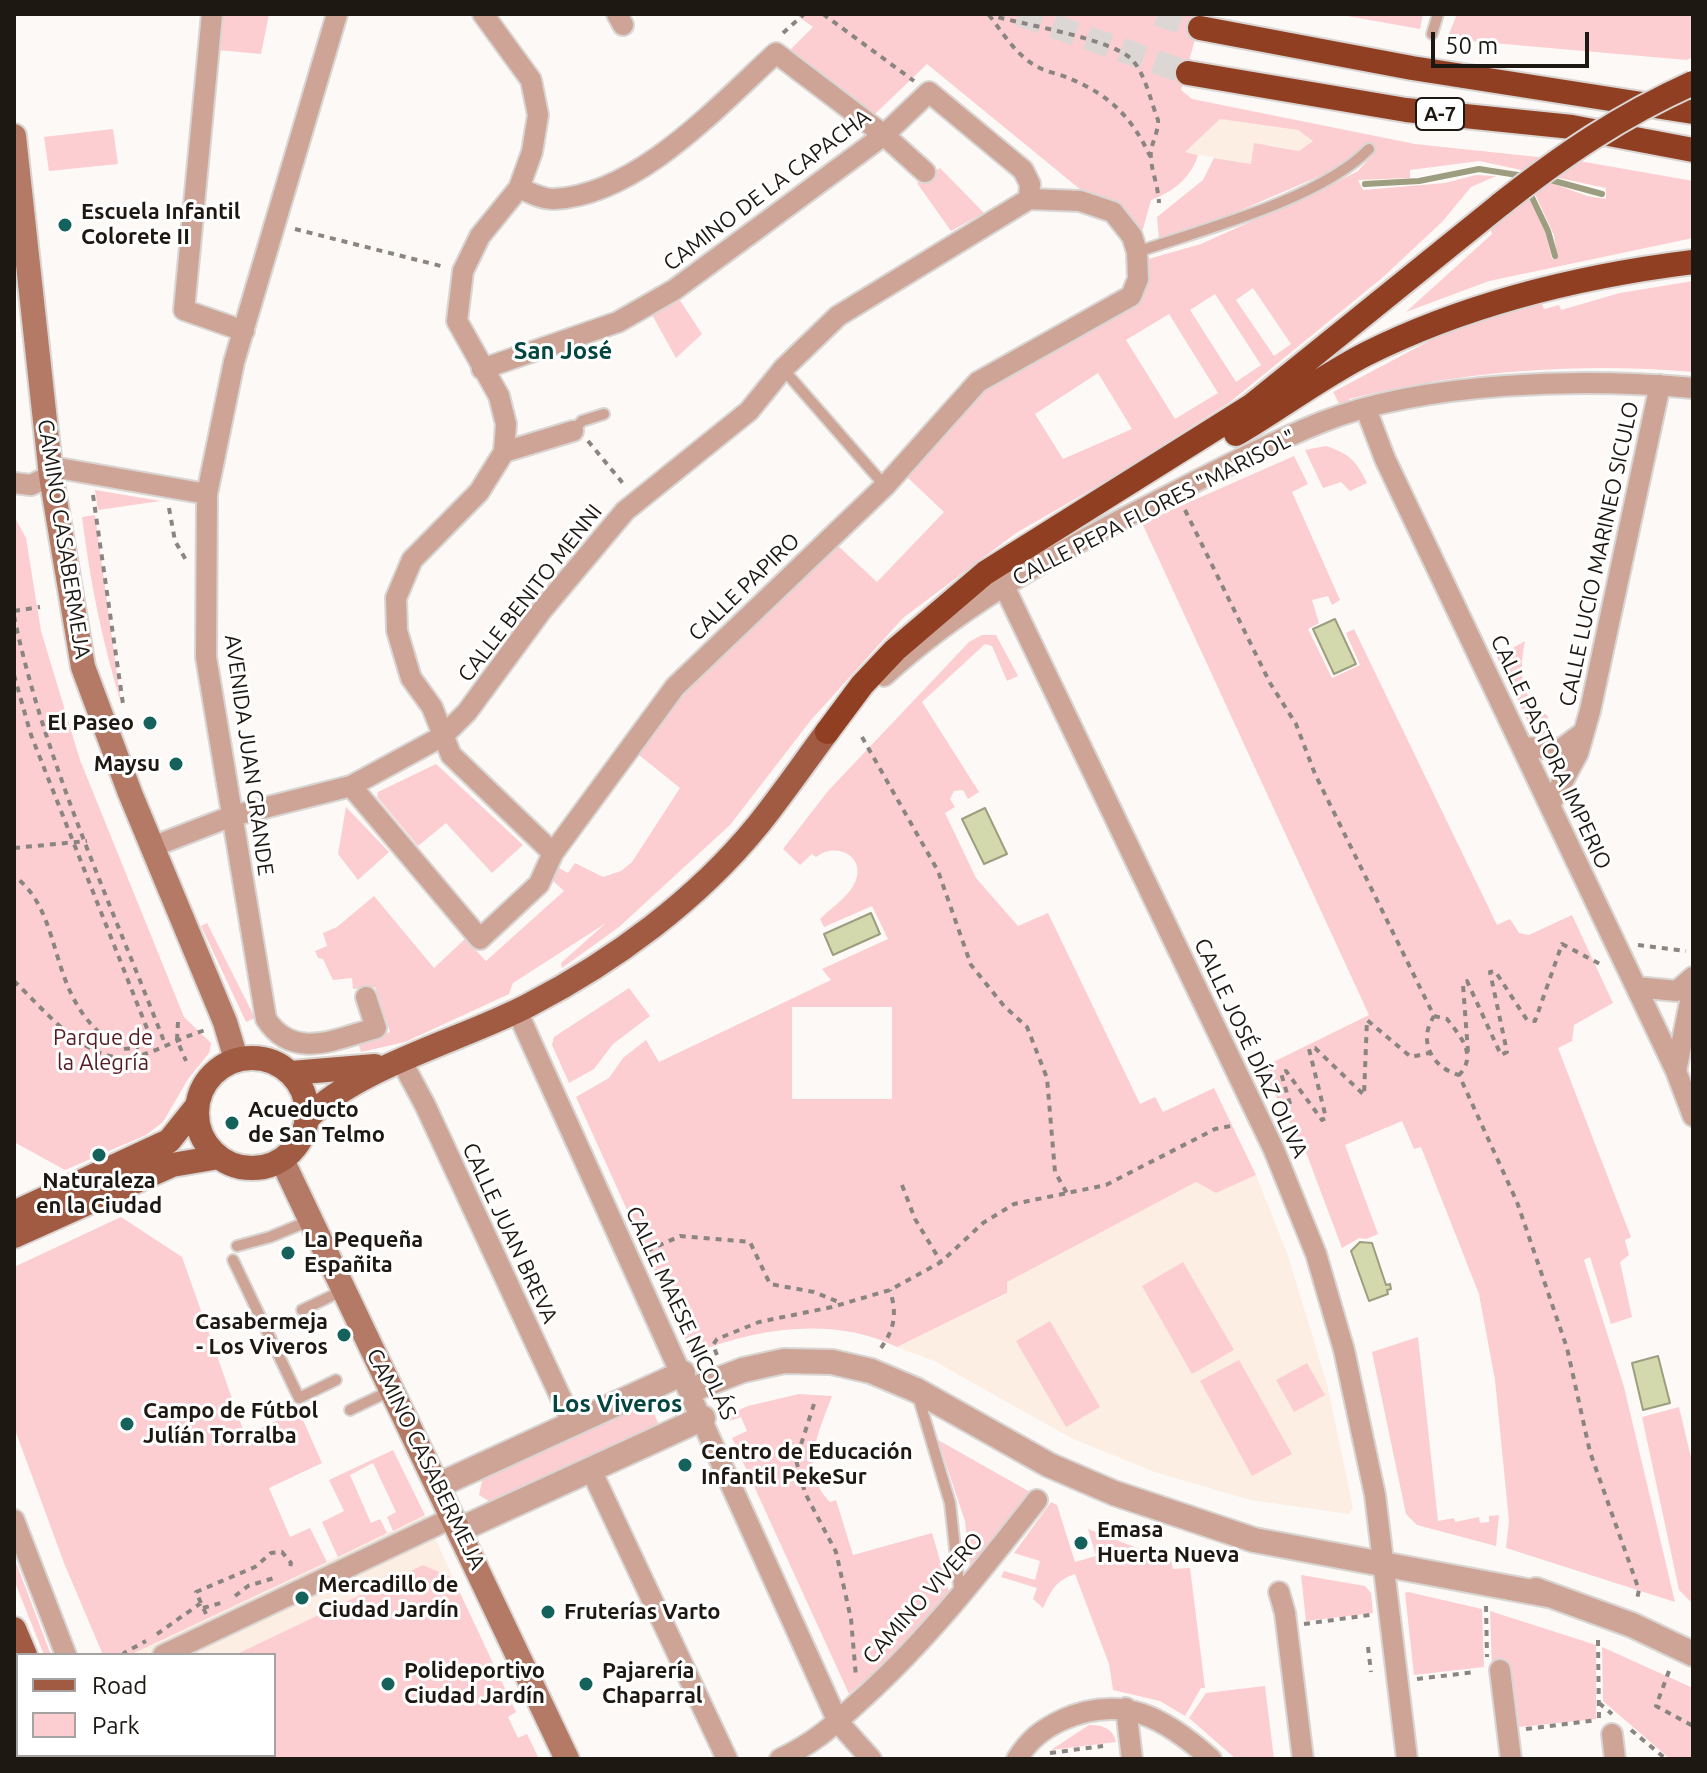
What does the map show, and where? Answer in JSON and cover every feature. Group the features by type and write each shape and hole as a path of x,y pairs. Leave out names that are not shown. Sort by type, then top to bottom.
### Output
{"highway":[{"name":"A-7","path":"1200,28 1412,68 1693,112"},
{"name":"A-7","path":"1188,73 1406,110 1572,127 1693,150"},
{"path":"827,732 862,685 895,650 1251,406 1564,154 1629,112 1693,83"},
{"path":"994,580 1363,356 1422,329 1506,299 1583,279 1693,262"}],"main road":[{"name":"CAMINO CASABERMEJA","path":"14,136 21,243 51,476 83,667 152,847 225,1022 236,1059"},
{"path":"308,1118 330,1099 402,1062 517,1011 570,982 680,904 757,827 827,732"},
{"path":"14,1213 169,1141 197,1106 202,1090 213,1073 236,1059 269,1060 291,1073 303,1089 308,1118 305,1132 293,1151 282,1160 261,1169 236,1166 219,1157 202,1137 197,1106"},
{"path":"291,1073 340,1072 402,1062"},
{"path":"14,1236 172,1165 219,1157"},
{"name":"CAMINO CASABERMEJA","path":"282,1160 458,1523 567,1759"},
{"path":"14,1629 24,1653"}],"street":[{"path":"212,14 184,310 244,331"},
{"name":"AVENIDA JUAN GRANDE","path":"337,14 234,362 207,494 206,657 266,1019 277,1036 298,1043 324,1043 376,1028 366,997"},
{"path":"483,14 531,80 538,115 532,152 519,188 480,236 463,271 457,321 499,396 506,424 504,452 479,492 412,560 396,598 397,631 411,678 432,707 451,755 553,853"},
{"path":"519,188 551,200 594,191 657,157 780,43 925,172"},
{"path":"929,92 1023,170 1030,184 1029,199 1098,204 1113,212 1132,236 1137,252"},
{"name":"CAMINO DE LA CAPACHA","path":"482,369 618,322 674,290 884,135 929,92"},
{"name":"CALLE BENITO MENNI","path":"152,847 232,816 351,786 443,736 467,712 542,610 625,511 749,411 783,369 838,316 1029,199"},
{"name":"CALLE PAPIRO","path":"351,786 480,939 539,884 553,853 675,687 885,486 978,382 1131,296 1138,279 1137,252"},
{"name":"CALLE PEPA FLORES \"MARISOL\"","path":"994,580 1045,559 1322,422 1366,409 1443,394 1527,384 1693,388"},
{"name":"CALLE LUCIO MARINEO SICULO","path":"1550,805 1578,753 1584,732 1660,385"},
{"name":"CALLE PASTORA IMPERIO","path":"1366,409 1385,459 1676,1071 1693,1116"},
{"path":"504,452 573,431"},
{"path":"14,483 31,485 64,469 207,494"},
{"name":"CALLE JOSÉ DÍAZ OLIVA","path":"994,580 1274,1150 1316,1254 1344,1350 1375,1495 1407,1759"},
{"name":"CALLE LUCIO MARINEO SICULO","path":"1523,747 1561,749 1584,732"},
{"path":"1636,987 1677,991 1693,977"},
{"path":"1676,1071 1693,987"},
{"name":"CALLE MAESE NICOLÁS","path":"517,1011 838,1722 871,1759"},
{"name":"CALLE JUAN BREVA","path":"402,1062 573,1424"},
{"path":"439,1485 573,1424 687,1382 784,1361 845,1365 871,1371 916,1390 1049,1465 1171,1513 1497,1574 1632,1625 1693,1654"},
{"path":"167,1653 458,1523 591,1470 703,1418"},
{"path":"591,1470 727,1759"},
{"name":"CAMINO VIVERO","path":"780,1759 813,1743 898,1666 961,1598 1037,1500"},
{"path":"14,1520 65,1653"},
{"path":"1279,1592 1285,1613 1303,1759"},
{"path":"1494,1670 1511,1759"},
{"path":"1126,1708 1132,1759"},
{"path":"1017,1759 1029,1740 1051,1725 1087,1709 1126,1708 1178,1729 1211,1759"},
{"path":"1612,1734 1615,1759"}],"lane":[{"path":"1432,34 1438,14"},
{"path":"1137,252 1199,234 1318,184 1350,169 1369,149"},
{"path":"783,369 885,486"},
{"path":"573,431 582,421 604,414"},
{"path":"237,1246 270,1237 311,1220"},
{"path":"233,1260 299,1398 336,1380"},
{"path":"302,1310 346,1289"},
{"path":"350,1410 393,1390"},
{"path":"916,1390 950,1503 961,1598"}],"path":[{"path":"780,43 804,14"},
{"path":"823,14 929,92"},
{"path":"988,14 1123,52 1134,62 1158,120 1159,130 1150,156"},
{"path":"988,14 1018,53 1037,67 1112,100 1136,127 1150,156 1158,178 1159,203"},
{"path":"292,228 463,271"},
{"path":"596,449 626,487"},
{"path":"92,489 125,719"},
{"path":"1181,500 1270,683 1296,724 1315,774 1434,1016 1427,1034 1429,1053 1444,1071 1459,1075"},
{"path":"168,502 175,541 188,564"},
{"path":"40,607 14,614 16,640 51,746 165,1044"},
{"path":"14,675 31,735 148,1031 137,1048 122,1049 86,1021 60,971 43,914 25,884 14,876"},
{"path":"862,737 938,871 971,965 1004,1006 1027,1027 1047,1078 1055,1172 1068,1195"},
{"path":"14,848 87,841"},
{"path":"1459,1075 1467,1067 1463,985 1467,981 1501,1055 1507,1052 1490,972 1495,971 1527,1020 1535,1021 1562,944 1600,964"},
{"path":"1632,947 1686,951"},
{"path":"14,981 66,1031 113,1059 141,1056 208,1029"},
{"path":"1434,1016 1447,1019 1468,1052"},
{"path":"1283,1111 1291,1107 1281,1073 1286,1071 1322,1120 1326,1118 1309,1049 1315,1048 1364,1095 1367,1020 1411,1057 1429,1053"},
{"path":"178,1022 177,1040 186,1061"},
{"path":"1459,1075 1517,1202 1562,1334 1590,1452 1639,1590 1637,1599"},
{"path":"717,1355 713,1345 717,1339 772,1319 890,1290 941,1262 983,1223 1014,1204 1106,1185 1215,1129 1236,1125"},
{"path":"902,1185 918,1225 941,1262"},
{"path":"642,1253 680,1236 750,1242 770,1284 814,1292 843,1304"},
{"path":"881,1348 894,1327 895,1307 890,1290"},
{"path":"814,1404 796,1460 805,1493 836,1552 851,1619 858,1703"},
{"path":"207,1615 196,1592 255,1567 271,1553 282,1552 288,1556 291,1563 286,1576"},
{"path":"129,1653 202,1606 228,1600 258,1582 279,1577"},
{"path":"1486,1605 1494,1670"},
{"path":"1307,1623 1361,1616"},
{"path":"1534,1728 1599,1720 1598,1640"},
{"path":"1368,1647 1371,1672"},
{"path":"1669,1671 1656,1706 1693,1726"},
{"path":"1414,1679 1475,1672"},
{"path":"1039,1754 1103,1746"}],"shaded area":[{"path":"1220,119 1298,130 1314,142 1299,151 1271,145 1251,164 1184,152"},
{"path":"1335,619 1356,664 1334,674 1313,629"},
{"path":"985,808 1007,854 984,864 962,819"},
{"path":"871,913 880,934 833,955 824,934"},
{"path":"1256,1175 1288,1256 1327,1384 1353,1508 1349,1514 1250,1500 1152,1471 1071,1438 934,1361 897,1347 1007,1294 1007,1282 1196,1182 1216,1193"},
{"path":"1360,1242 1372,1243 1386,1285 1390,1284 1391,1289 1387,1290 1388,1294 1369,1301 1351,1251"},
{"path":"1658,1356 1670,1403 1643,1410 1632,1363"},
{"name":"Mercadillo de Ciudad Jardín","path":"425,1515 453,1578 423,1565 239,1653 134,1653"}],"green space":[{"path":"221,14 269,14 261,54 218,50"},
{"path":"795,14 1202,14 1181,90 1192,99 1415,144 1585,162 1693,181 1693,238 1489,281 1406,312 1492,234 1489,225 1528,194 1545,231 1552,259 1557,258 1554,235 1533,190 1546,181 1587,196 1606,199 1606,188 1479,161 1410,170 1410,178 1358,180 1363,190 1445,183 1476,175 1496,176 1471,187 1442,222 1382,278 1230,402 1115,476 1016,533 903,618 811,720 730,825 619,927 562,968 561,963 606,923 513,983 509,994 405,1042 361,1052 358,1042 390,1032 375,987 353,989 352,978 333,980 323,959 318,958 315,951 327,946 323,933 337,927 374,896 434,968 465,939 486,961 564,891 552,880 559,868 568,873 575,863 603,877 621,871 632,862 680,788 639,755 668,713 837,545 877,582 944,512 905,475 985,385 1133,304 1145,260 1201,244 1323,189 1358,171 1374,153 1363,146 1347,163 1327,173 1197,229 1159,239 1157,217 1203,180 1214,158 1251,164 1254,143 1299,151 1313,141 1298,130 1220,119 1185,152 1198,155 1191,171 1174,188 1151,200 1143,229 1138,232 1113,204 1081,190 927,64 874,115 788,52 813,27","holes":["1253,288 1291,344 1274,356 1236,300","1215,294 1261,365 1236,382 1190,310","1169,314 1218,393 1175,419 1126,340","1098,373 1132,429 1063,459 1035,414"]},
{"path":"1336,14 1423,14 1420,29"},
{"path":"1457,14 1693,14 1693,57 1687,60 1447,39"},
{"path":"113,129 118,164 49,171 44,137"},
{"path":"940,168 984,213 951,231 917,183"},
{"path":"1693,281 1693,372 1606,368 1520,371 1391,389 1349,399 1351,406 1342,409 1333,392 1448,331 1541,302 1544,309 1559,305 1561,310 1620,293"},
{"path":"677,296 702,334 676,358 651,313"},
{"path":"1326,446 1351,459 1367,483 1350,491 1341,482 1323,488 1305,450"},
{"path":"1294,456 1308,484 1292,492 1340,600 1332,605 1328,596 1312,600 1319,623 1308,629 1332,678 1360,665 1346,633 1354,629 1497,925 1510,919 1519,933 1529,935 1572,915 1613,1003 1574,1025 1572,1041 1558,1048 1631,1237 1625,1240 1629,1255 1620,1262 1632,1317 1611,1324 1590,1257 1584,1260 1624,1387 1675,1602 1506,1548 1509,1521 1495,1380 1479,1294 1421,1147 1414,1149 1402,1121 1345,1145 1378,1234 1366,1239 1359,1238 1342,1248 1307,1155 1261,1068 1369,1015 1142,523"},
{"path":"95,490 161,501 98,510"},
{"path":"95,515 121,703 102,634 85,541 82,517"},
{"name":"Parque de la Alegría","path":"14,516 26,538 41,631 80,760 184,1017 211,1043 209,1053 188,1079 163,1122 146,1135 65,1170 14,1142"},
{"path":"982,635 996,635 1018,676 1007,681 992,646 985,644 922,702 979,792 968,799 963,790 954,791 950,799 955,807 945,813 976,878 1018,926 1048,913 1140,1104 1155,1097 1163,1112 1214,1088 1256,1175 1216,1193 1196,1182 1007,1282 1007,1293 897,1347 847,1331 795,1329 742,1338 692,1354 576,1097 609,1078 623,1058 646,1040 659,1062 831,980 822,969 888,939 872,906 824,927 820,919 853,886 858,871 852,857 831,851 816,857 812,854 800,865 783,849 828,791 969,642","holes":["792,1007 892,1007 892,1099 792,1099"]},
{"path":"1525,641 1523,683 1531,701 1548,716 1544,737 1532,730 1497,657"},
{"path":"436,764 523,845 492,873 446,823 418,846 377,797 378,792"},
{"path":"346,807 389,852 358,880 338,854"},
{"path":"207,923 255,1018 246,1022 201,926"},
{"path":"629,988 650,1016 613,1044 594,1069 569,1083 552,1045 554,1037"},
{"name":"Campo de Fútbol Julíán Torralba","path":"121,1217 182,1257 245,1435 299,1411 322,1463 269,1488 290,1537 310,1528 327,1562 134,1653 102,1653 64,1563 14,1427 14,1267"},
{"path":"1183,1262 1234,1350 1192,1374 1142,1286"},
{"path":"1050,1321 1100,1407 1066,1427 1016,1341"},
{"path":"1418,1337 1438,1521 1454,1518 1455,1522 1479,1517 1480,1523 1489,1522 1489,1516 1499,1515 1496,1546 1417,1525 1406,1514 1372,1352"},
{"path":"1239,1360 1292,1454 1252,1476 1200,1381"},
{"path":"1307,1363 1325,1395 1294,1412 1276,1380"},
{"path":"799,1394 832,1396 814,1450 815,1477 830,1502 836,1500 853,1555 932,1533 950,1595 889,1660 849,1694 732,1438 747,1431 741,1417 726,1422 723,1417 748,1406"},
{"path":"648,1401 660,1427 492,1503 479,1495 483,1476"},
{"path":"1679,1407 1693,1466 1693,1604 1679,1590 1642,1417"},
{"path":"938,1440 1030,1492 970,1568 965,1521"},
{"path":"393,1450 425,1515 393,1531 387,1517 396,1512 373,1463 350,1475 371,1523 380,1519 387,1533 338,1557 322,1522 344,1511 329,1480"},
{"path":"1051,1502 1057,1505 1075,1562 1096,1556 1088,1529 1171,1561 1173,1569 1190,1568 1205,1688 1201,1688 1185,1716 1160,1701 1113,1690 1109,1664 1075,1574 1055,1587 1043,1608 1033,1599 1037,1588 1001,1577 1004,1571 1035,1580 1040,1561 1014,1553"},
{"path":"14,1557 51,1653 43,1653 14,1580"},
{"name":"Polideportivo Ciudad Jardín","path":"423,1565 453,1578 516,1712 508,1717 518,1738 527,1734 539,1759 138,1759 276,1757 276,1653 239,1653"},
{"path":"1301,1575 1365,1586 1371,1593 1373,1613 1306,1621"},
{"path":"1405,1593 1482,1609 1484,1667 1414,1675"},
{"path":"1490,1611 1596,1645 1596,1719 1519,1727 1512,1672 1507,1667 1492,1668"},
{"path":"1602,1647 1693,1688 1693,1759 1670,1759 1603,1701"},
{"path":"1265,1686 1274,1759 1236,1759 1189,1718 1206,1693"},
{"path":"1089,1725 1106,1728 1116,1742 1051,1750"}],"waterway":[{"path":"1365,184 1419,181 1479,169 1524,176"},
{"path":"1547,179 1602,194"},
{"path":"1528,189 1548,231 1555,256"}],"tunnel":[{"path":"1019,14 1188,73"},
{"path":"1158,14 1200,28"}],"place":[{"name":"Escuela Infantil Colorete II","path":"65,225"},
{"name":"El Paseo","path":"150,723"},
{"name":"Maysu","path":"176,764"},
{"name":"Acueducto de San Telmo","path":"232,1123"},
{"name":"Naturaleza en la Ciudad","path":"99,1155"},
{"name":"La Pequeña Españita","path":"288,1253"},
{"name":"Casabermeja - Los Viveros","path":"344,1335"},
{"name":"Campo de Fútbol Julíán Torralba","path":"127,1424"},
{"name":"Centro de Educación Infantil PekeSur","path":"685,1465"},
{"name":"Emasa Huerta Nueva","path":"1081,1543"},
{"name":"Mercadillo de Ciudad Jardín","path":"302,1598"},
{"name":"Fruterías Varto","path":"548,1612"},
{"name":"Polideportivo Ciudad Jardín","path":"388,1684"},
{"name":"Pajarería Chaparral","path":"586,1684"}],"district":[{"name":"San José","path":"563,351"},
{"name":"Los Viveros","path":"617,1404"}]}
